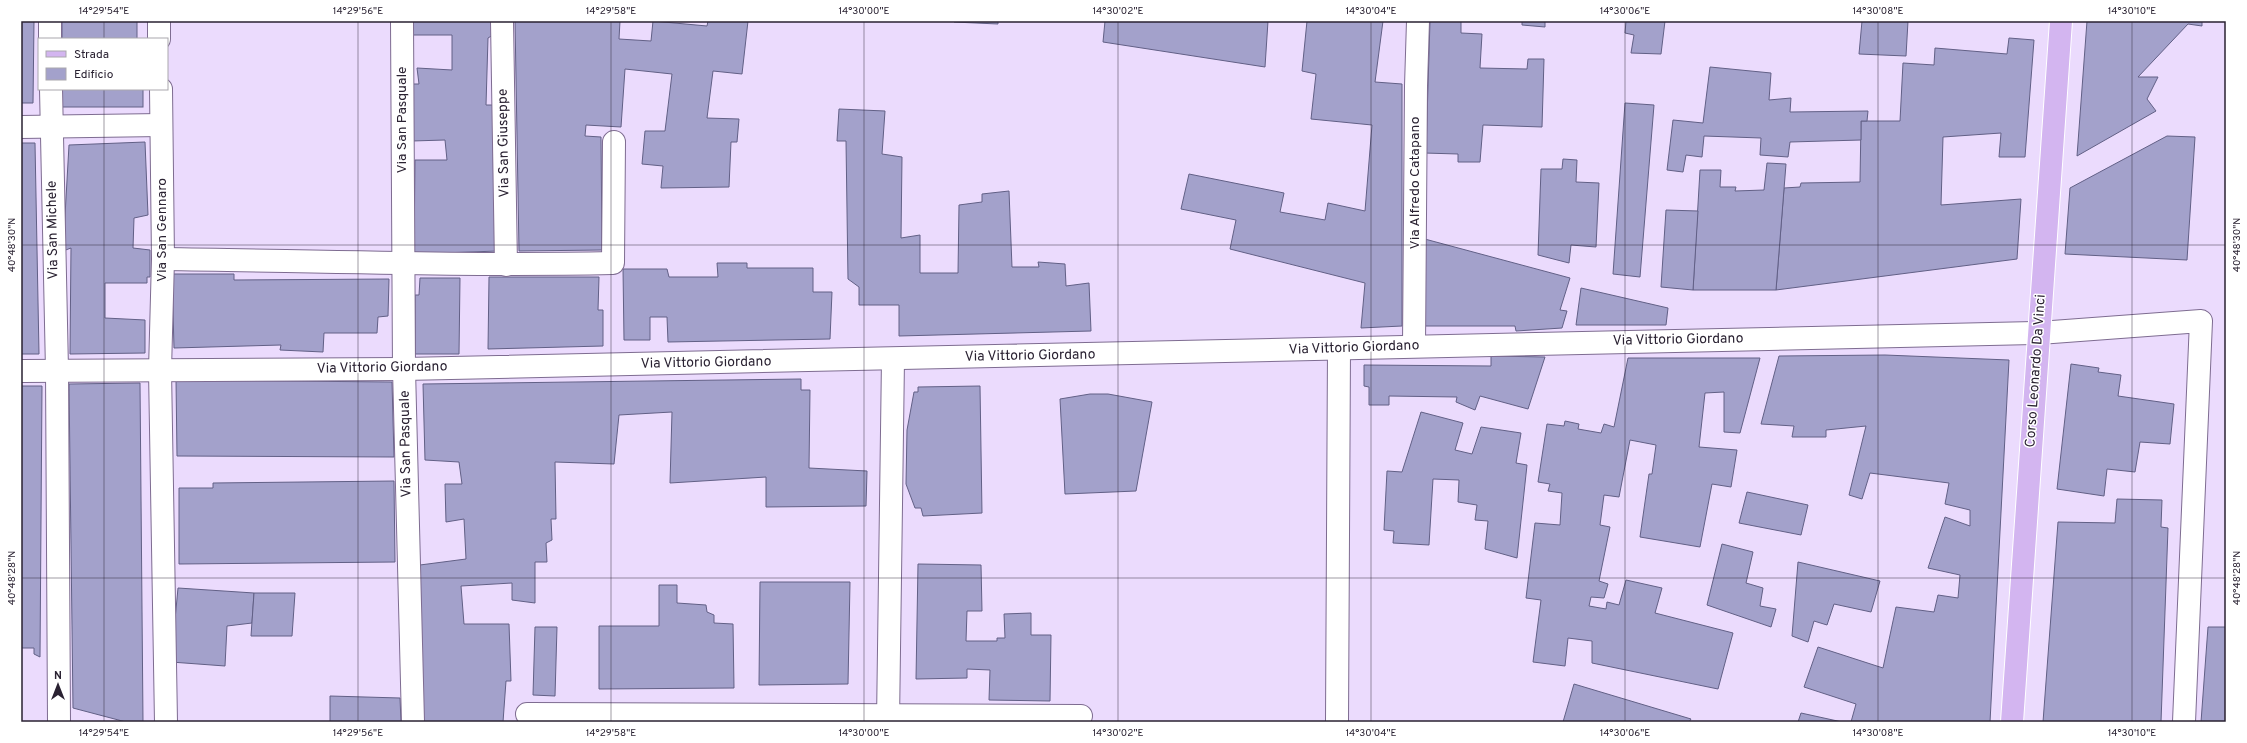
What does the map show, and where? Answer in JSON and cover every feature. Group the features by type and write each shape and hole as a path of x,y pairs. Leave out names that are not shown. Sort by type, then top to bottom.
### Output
{"main road":[{"name":"Corso Leonardo Da Vinci","path":"2012,722 2061,21"}],"street":[{"path":"50,21 50,38"},
{"path":"159,21 159,38"},
{"name":"Via San Pasquale","path":"402,21 404,368 413,722"},
{"name":"Via San Giuseppe","path":"502,21 506,265"},
{"name":"Via Alfredo Catapano","path":"1414,346 1418,21"},
{"name":"Via San Michele","path":"51,90 57,370 59,722"},
{"name":"Via San Gennaro","path":"160,90 163,259 160,370 166,722"},
{"path":"21,127 161,125"},
{"path":"163,259 506,265 613,264 614,142"},
{"name":"Via Vittorio Giordano","path":"21,370 404,368 1339,349 2039,332 2201,321 2184,722"},
{"path":"1337,722 1339,349"},
{"path":"888,719 893,359"},
{"path":"527,714 888,719 1081,716"}],"building":[{"path":"21,21 34,21 33,103 21,103"},
{"path":"62,21 137,21 137,38 62,38"},
{"path":"412,21 493,21 493,35 488,38 486,105 493,105 498,251 414,254 415,160 447,160 445,140 412,141 410,84 419,84 417,68 452,70 452,35 412,35"},
{"path":"515,21 620,21 619,39 651,41 653,21 707,26 708,21 748,21 742,74 713,71 707,118 739,119 737,142 731,142 729,187 661,188 663,166 642,164 645,131 665,131 672,74 625,69 621,127 586,125 585,136 601,137 602,250 519,251"},
{"path":"998,21 998,24 954,22"},
{"path":"1105,21 1268,21 1265,67 1103,42"},
{"path":"1307,21 1383,21 1375,82 1402,84 1402,326 1361,328 1365,283 1230,249 1236,220 1181,209 1189,174 1284,193 1280,212 1325,220 1328,203 1365,211 1372,125 1311,119 1316,74 1302,71"},
{"path":"1430,21 1461,21 1461,33 1482,34 1480,68 1527,69 1528,59 1544,59 1542,127 1483,125 1480,162 1458,162 1458,154 1424,153 1426,151"},
{"path":"1522,21 1545,21 1545,27 1522,25"},
{"path":"1626,21 1665,21 1661,54 1631,53 1634,35 1625,33"},
{"path":"1862,21 1908,21 1906,56 1859,54"},
{"path":"2087,21 2202,21 2202,26 2188,24 2138,77 2158,77 2147,99 2156,111 2077,156"},
{"path":"2009,38 2034,40 2025,157 1999,157 2001,133 1943,137 1941,205 2021,199 2017,259 1776,290 1784,188 1800,187 1801,183 1860,182 1861,121 1900,121 1903,63 1934,65 1935,48 2007,54"},
{"path":"1710,67 1771,73 1769,100 1791,98 1790,112 1868,111 1867,121 1861,121 1861,140 1790,142 1788,157 1760,155 1761,138 1704,136 1702,157 1686,155 1683,172 1667,170 1673,120 1703,123"},
{"path":"62,90 143,90 143,107 62,107"},
{"path":"1625,103 1654,105 1640,277 1613,274"},
{"path":"839,109 885,111 882,154 902,157 901,238 920,235 920,273 958,273 959,205 982,202 982,194 1009,191 1012,267 1039,267 1038,262 1065,264 1066,286 1089,283 1091,331 899,336 899,305 859,305 859,287 848,279 846,141 837,141"},
{"path":"2167,136 2195,137 2187,260 2065,254 2070,188"},
{"path":"145,142 148,215 134,218 133,248 150,250 150,277 147,277 147,283 105,283 105,318 145,320 145,353 70,354 71,248 63,251 69,145"},
{"path":"21,143 35,143 39,354 21,354"},
{"path":"1563,159 1577,160 1576,182 1599,183 1596,247 1571,245 1569,263 1538,255 1541,169 1562,169"},
{"path":"1767,163 1786,164 1776,290 1693,290 1700,170 1721,170 1720,187 1736,187 1735,191 1764,190"},
{"path":"1666,210 1698,211 1693,290 1661,287"},
{"path":"1421,238 1570,278 1560,310 1567,311 1562,328 1516,331 1515,326 1425,326"},
{"path":"717,263 747,263 747,268 813,268 813,292 832,292 830,339 668,342 667,317 650,317 650,340 624,340 623,269 667,269 669,277 718,277"},
{"path":"172,274 234,274 234,280 389,279 388,316 378,317 377,333 324,333 323,352 280,350 281,345 174,348"},
{"path":"489,277 599,277 598,310 603,310 603,346 488,349"},
{"path":"420,278 460,278 459,354 415,354 415,295 419,295"},
{"path":"1581,288 1668,308 1666,325 1576,325"},
{"path":"1885,355 2009,360 1990,722 1851,722 1856,704 1804,687 1818,647 1883,668 1896,607 1934,612 1938,595 1958,598 1960,575 1928,568 1945,517 1970,526 1970,510 1945,504 1949,483 1870,473 1862,499 1849,495 1866,426 1826,430 1826,437 1792,437 1794,426 1761,424 1779,356"},
{"path":"1491,356 1545,357 1528,409 1480,396 1475,410 1456,402 1457,397 1389,396 1389,405 1369,405 1369,387 1364,386 1364,365 1491,366"},
{"path":"1628,358 1760,358 1740,433 1724,432 1724,392 1705,393 1699,447 1737,450 1731,487 1712,484 1700,547 1640,537 1649,474 1652,474 1656,445 1630,440 1619,497 1604,495 1600,525 1610,527 1599,581 1608,584 1604,598 1591,597 1589,606 1606,609 1607,602 1619,605 1626,580 1662,588 1655,613 1733,633 1718,689 1592,663 1592,641 1568,638 1565,666 1533,662 1541,600 1526,598 1535,523 1560,525 1562,493 1548,491 1550,484 1538,482 1547,424 1564,426 1565,421 1579,424 1578,429 1601,433 1604,424 1614,427"},
{"path":"2071,364 2099,368 2098,372 2121,375 2118,396 2174,404 2170,444 2140,442 2135,472 2107,469 2104,496 2057,489"},
{"path":"801,379 801,390 810,390 809,468 867,471 866,506 766,507 766,477 670,483 672,412 619,415 614,464 555,462 556,519 551,519 552,540 546,543 547,562 535,562 535,603 512,600 512,583 461,586 464,624 509,624 511,681 506,681 503,722 423,722 420,565 466,559 464,519 446,522 445,484 462,484 459,462 425,460 423,384"},
{"path":"176,380 392,382 394,457 177,456"},
{"path":"140,383 143,722 126,722 73,708 69,384"},
{"path":"21,386 42,386 40,657 34,654 34,648 21,648"},
{"path":"980,386 982,513 923,516 921,508 915,508 906,484 907,430 914,392 918,392 918,387"},
{"path":"1090,394 1108,394 1152,402 1136,491 1065,494 1060,399"},
{"path":"1421,412 1463,423 1455,450 1472,454 1481,427 1521,433 1516,463 1527,465 1517,558 1485,549 1488,521 1475,520 1477,505 1458,502 1459,480 1433,479 1429,545 1393,543 1394,531 1384,530 1387,471 1402,472"},
{"path":"394,481 395,562 179,564 179,488 213,488 213,483"},
{"path":"1747,492 1808,505 1801,535 1739,523"},
{"path":"2117,499 2162,500 2161,527 2168,528 2161,722 2043,722 2058,522 2115,523"},
{"path":"1722,544 1753,552 1746,583 1763,588 1760,606 1776,609 1771,627 1707,605"},
{"path":"1798,562 1880,581 1871,612 1834,604 1827,625 1814,621 1808,642 1792,636"},
{"path":"918,564 981,565 982,611 967,611 966,641 997,641 997,638 1005,638 1004,614 1031,613 1031,635 1051,635 1050,701 989,700 990,670 967,669 967,678 916,679"},
{"path":"760,582 850,582 848,684 759,685"},
{"path":"659,585 677,585 677,603 706,605 707,612 714,615 714,623 733,624 734,688 599,689 599,626 659,626"},
{"path":"178,588 254,593 252,623 227,626 225,666 171,662"},
{"path":"254,593 295,593 292,636 251,636"},
{"path":"535,627 557,627 555,696 533,695"},
{"path":"2208,627 2226,627 2226,722 2201,722"},
{"path":"1574,684 1691,719 1689,722 1563,722"},
{"path":"330,696 400,698 401,722 330,722"},
{"path":"1801,713 1842,722 1798,722"}]}
